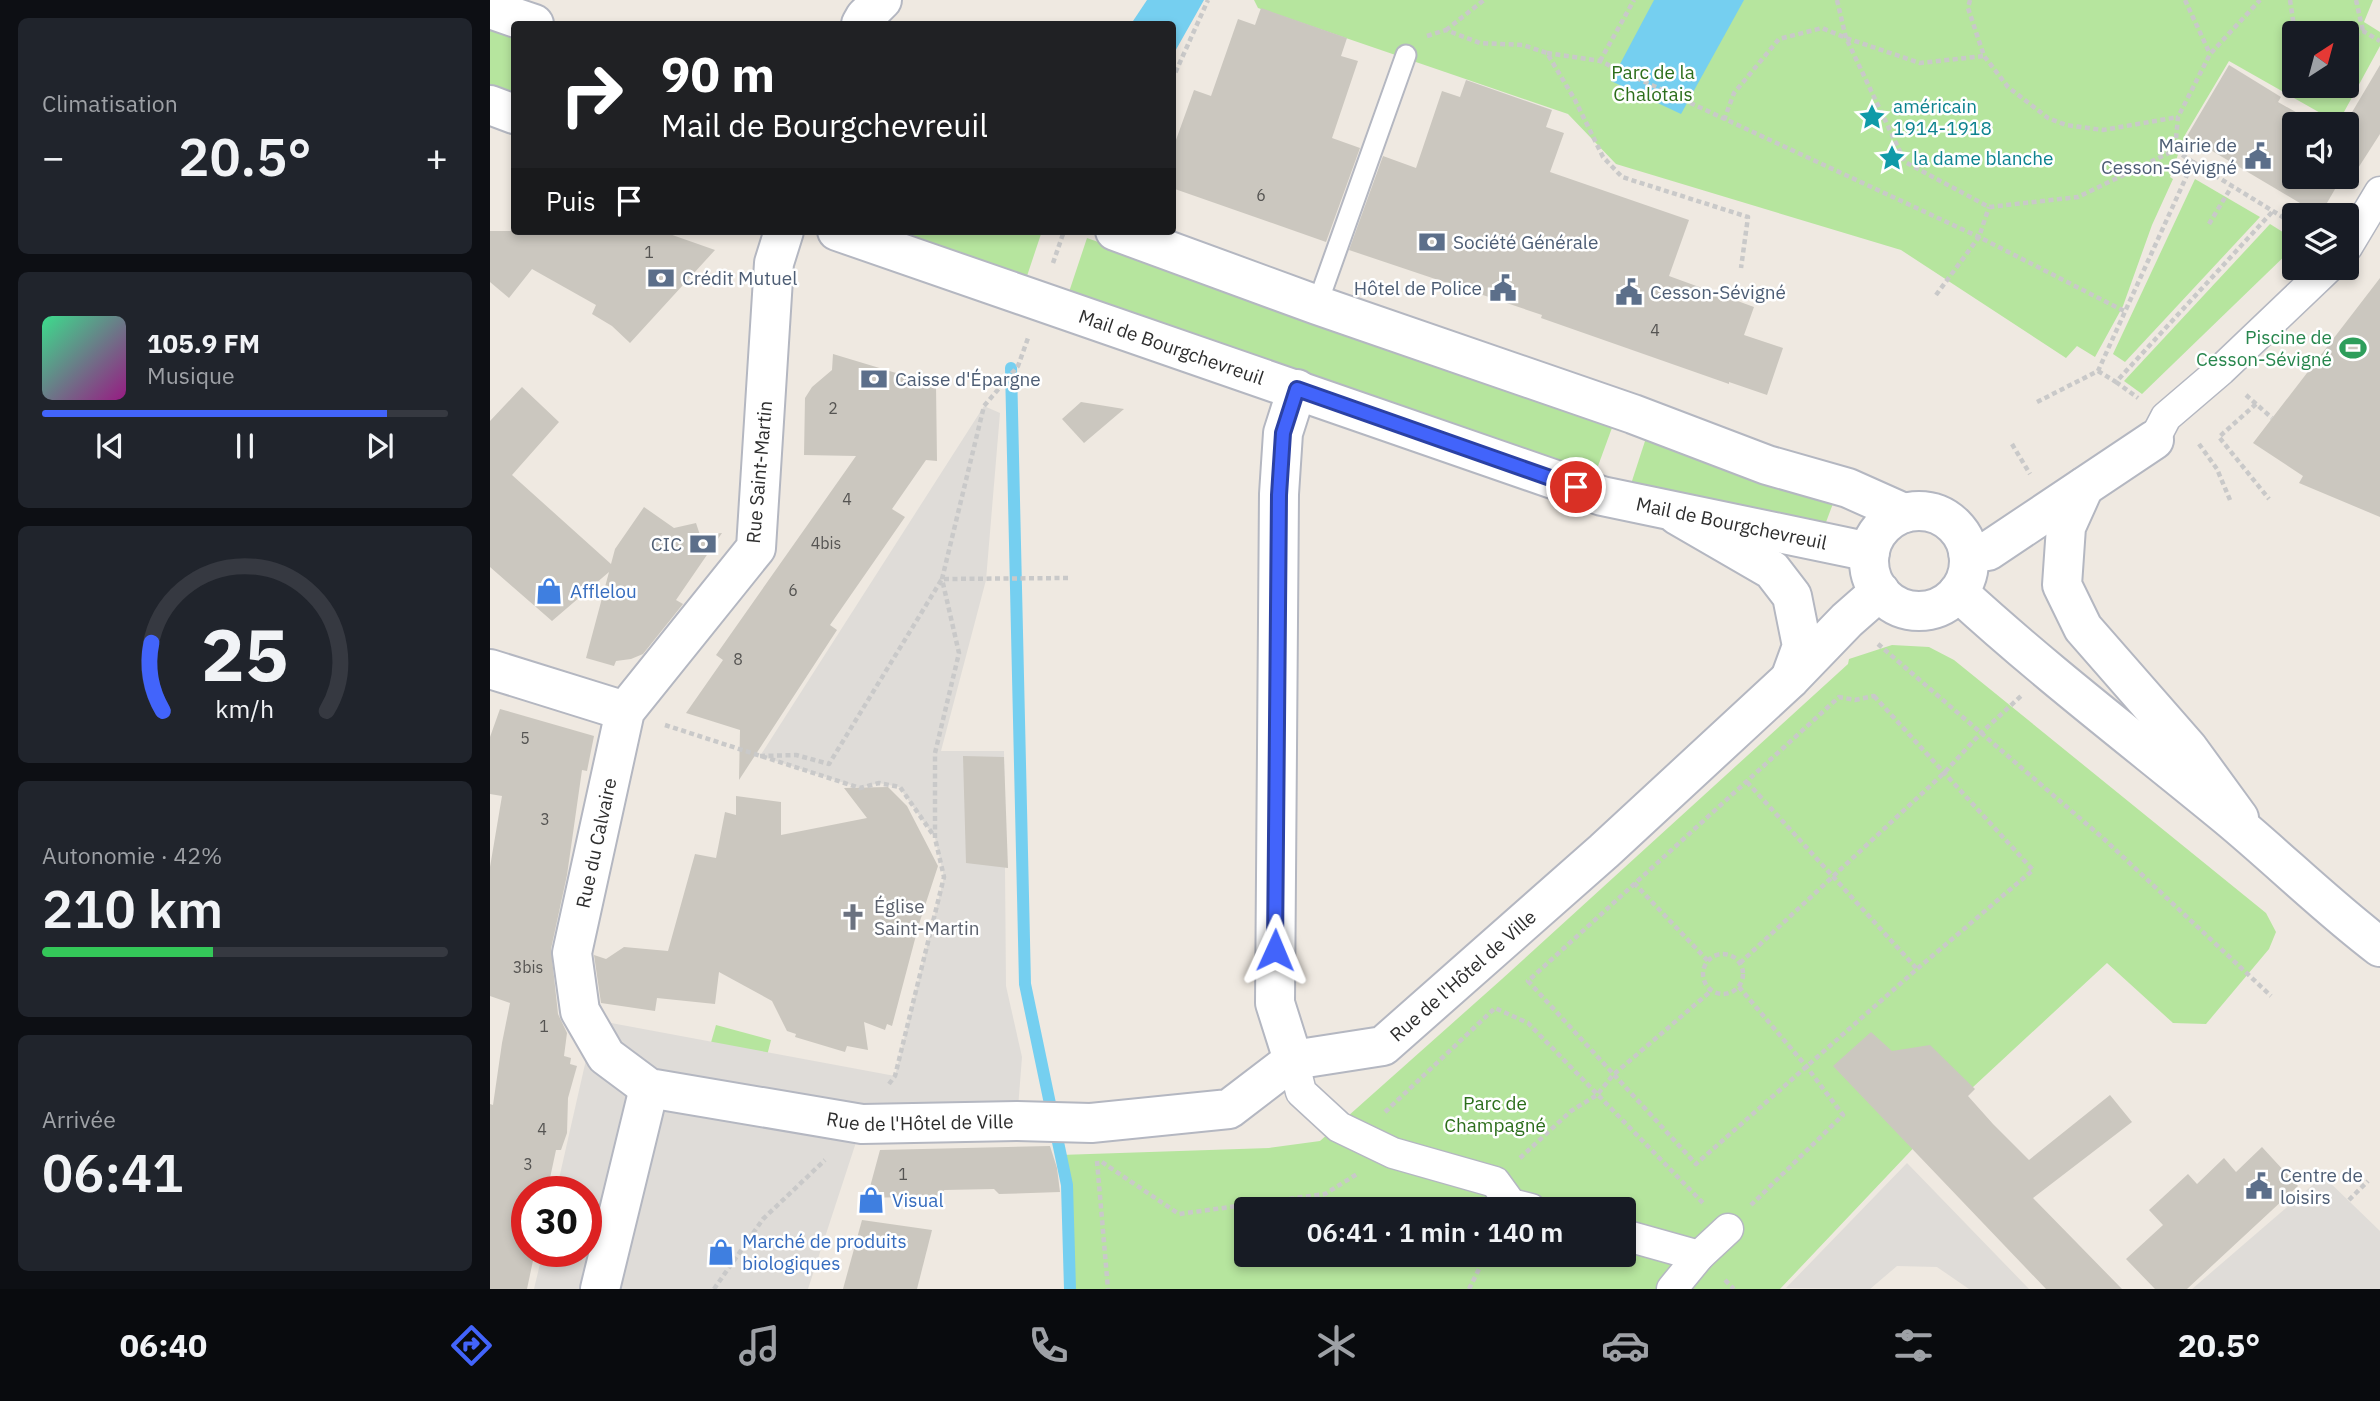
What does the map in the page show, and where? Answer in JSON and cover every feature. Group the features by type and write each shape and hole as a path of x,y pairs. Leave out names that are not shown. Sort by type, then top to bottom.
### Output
{"street":[{"path":"864,21 882,0"},
{"path":"490,9 525,21"},
{"path":"490,105 511,113"},
{"path":"2359,227 2380,192"},
{"name":"Rue Saint-Martin","path":"625,711 756,548 774,263 783,235"},
{"name":"Mail de Bourgchevreuil","path":"848,235 1602,496 1870,552"},
{"path":"1126,235 1317,305 1633,414 1767,465 1848,488 1904,513 1931,512 1944,518 1960,533 1968,552 1969,566 1966,580 1958,592 1947,602 1934,608 1904,608 1880,591 1873,579 1869,566 1874,539 1881,527 1904,513"},
{"path":"1968,552 1988,551 2154,440 2166,416 2221,370 2315,280"},
{"path":"1297,389 1283,433 1279,495 1275,1003 1301,1092 1339,1127 1393,1153 1495,1182 1506,1197"},
{"path":"2084,487 2066,527 2062,585 2083,628 2188,748 2255,839"},
{"path":"1672,512 1772,570 1793,596 1802,646 1790,679"},
{"name":"Rue de l'Hôtel de Ville","path":"649,1088 862,1124 1017,1121 1091,1123 1229,1109 1293,1060 1383,1046 1605,851 1790,679 1847,620 1880,591"},
{"path":"1958,592 2255,839 2337,914 2380,947"},
{"path":"490,669 625,711"},
{"name":"Rue du Calvaire","path":"625,711 572,953 580,1011 606,1056 649,1088"},
{"path":"600,1289 649,1088"},
{"path":"1672,1289 1699,1256 1728,1228"},
{"path":"1636,1238 1699,1256"}],"lane":[{"path":"1317,305 1406,55"}],"path":[{"path":"1176,71 1208,0"},
{"path":"1406,55 1426,36 1446,30 1484,0"},
{"path":"1600,61 1634,0"},
{"path":"1837,0 1846,38 1905,162 1989,207 2078,197 2175,150"},
{"path":"1970,0 1968,8 1984,56 2008,88 2048,118 2066,125 2103,130 2178,117"},
{"path":"2186,0 2210,54"},
{"path":"2175,150 2178,117 2210,54 2260,0"},
{"path":"2290,0 2293,21"},
{"path":"2356,0 2363,32 2380,41"},
{"path":"1724,120 1734,93 1779,39 1822,28 1920,63 1984,56"},
{"path":"1446,30 1480,43 1523,45 1546,53 1600,61 1979,237 2126,313"},
{"path":"2359,34 2363,32"},
{"path":"1546,53 1575,100 1603,157 1622,177 1748,217 1741,268"},
{"path":"2175,150 2282,216"},
{"path":"2037,401 2098,371 2193,162"},
{"path":"2208,224 2232,186"},
{"path":"1936,295 1979,237 1989,207"},
{"path":"2098,371 2116,382 2273,211"},
{"path":"760,756 796,755 829,764 942,579 984,406 1018,366 1063,235"},
{"path":"2250,397 2273,418"},
{"path":"2256,404 2220,437 2269,499"},
{"path":"2012,443 2036,484"},
{"path":"2199,444 2217,469 2230,500"},
{"path":"942,579 1070,578"},
{"path":"714,1289 764,1219 862,1124 895,1076 944,877 935,838 935,753 959,653 942,579"},
{"path":"1847,620 2104,839 2270,996"},
{"path":"1740,963 1944,773 1981,733 2049,670"},
{"path":"1874,696 1944,773 2033,870 1696,1164 1528,981 1839,697 1855,699 1874,696"},
{"path":"625,711 860,788 879,783 900,787 935,838"},
{"path":"1747,782 1917,969"},
{"path":"1605,851 1708,961"},
{"path":"1728,954 1740,963 1744,974 1739,987 1732,993 1724,995 1711,991 1704,982 1703,974 1708,961 1714,956 1728,954"},
{"path":"1359,1138 1495,1008 1528,1023 1728,1228 1843,1115 1806,1066 1739,987"},
{"path":"1495,1182 1571,1111 1597,1094 1613,1076 1711,991"},
{"path":"1108,1289 1097,1158 1179,1214 1325,1194 1393,1153"},
{"path":"2348,1200 2368,1181"},
{"path":"1469,1289 1480,1267"}],"green space":[{"name":"Parc de la Chalotais","path":"1254,0 2373,0 2364,22 2380,32 2380,46 2359,84 2359,21 2282,21 2282,91 2229,61 2185,135 2170,177 2173,179 2152,225 2123,306 2095,357 2077,346 2066,358 1901,250 1616,164 1568,114 1258,8"},
{"path":"490,28 511,35 511,96 490,89"},
{"path":"2294,98 2352,98 2344,112 2319,112"},
{"path":"2195,179 2260,217 2125,362 2113,354"},
{"path":"2270,224 2282,232 2282,259 2142,394 2124,381"},
{"path":"905,235 1041,235 1027,276"},
{"path":"1087,238 1613,425 1594,477 1068,295"},
{"path":"1647,435 1834,501 1823,530 1630,487"},
{"name":"Parc de Champagné","path":"1892,645 1929,647 1954,660 2266,913 2276,932 2269,949 2206,1024 2173,1023 2107,963 1958,1101 1780,1289 1070,1289 1067,1185 1060,1155 1269,1148 1320,1141 1848,664 1849,659"},
{"path":"716,1025 771,1040 762,1075 706,1060"}],"shaded area":[{"path":"984,406 1000,413 986,580 941,751 1004,751 1006,986 1022,1057 1017,1121 862,1124 808,1289 534,1289 539,1267 602,1267 602,1176 560,1176 595,1020 895,1076 944,877 935,838 899,787 879,783 860,788 760,756"},
{"path":"1907,1163 2029,1289 1969,1289 1937,1267 1897,1266 1870,1289 1786,1288"},
{"path":"2323,1176 2380,1231 2380,1289 2192,1289"}],"water":[{"path":"1147,0 1204,0 1176,50 1176,21 1133,21"},
{"path":"1654,0 1744,0 1681,114 1611,81"}],"building":[{"path":"1261,8 1347,38 1341,56 1358,61 1332,138 1360,148 1326,242 1176,189 1176,140 1194,90 1211,96 1238,19 1255,25"},
{"name":"Mairie de Cesson-Sévigné","path":"2229,65 2281,97 2278,102 2296,112 2282,112 2282,189 2335,189 2327,203 2300,203 2187,136"},
{"path":"2380,65 2380,134 2359,167 2359,112 2352,112"},
{"path":"1466,80 1552,110 1546,127 1564,133 1550,172 1689,220 1669,276 1754,307 1744,335 1783,348 1767,395 1349,250 1383,156 1416,168 1442,91 1460,97"},
{"path":"490,231 511,231 511,235 672,235 715,250 630,343 612,326 592,314 596,305 532,269 509,298 490,282"},
{"name":"Piscine de Cesson-Sévigné","path":"2380,278 2380,517 2299,483 2303,476 2253,443"},
{"path":"833,354 936,385 937,461 926,460 892,509 905,517 830,625 837,630 739,780 740,730 686,713 723,660 716,655 856,456 804,455 805,398 812,387 832,370"},
{"path":"522,387 559,422 512,475 611,564 615,549 644,507 674,528 696,523 700,535 722,533 676,600 683,604 643,654 616,661 614,666 586,658 609,572 552,621 490,567 490,421"},
{"path":"1081,402 1124,409 1084,443 1062,419"},
{"path":"500,709 594,736 587,771 582,770 567,875 551,949 558,1014 567,1033 564,1056 571,1058 570,1064 577,1066 568,1098 567,1133 561,1150 556,1150 550,1176 511,1176 511,1267 532,1267 527,1289 490,1289 490,1104 493,1105 510,1003 490,996 490,867 502,796 490,794 490,737"},
{"path":"963,756 1004,757 1008,868 966,863"},
{"path":"888,787 907,806 938,866 919,924 892,1026 887,1024 885,1030 864,1022 868,1050 847,1046 845,1052 795,1037 796,1034 787,1031 772,1001 719,972 715,1004 657,998 655,1011 601,1003 594,955 606,959 624,947 668,951 695,854 716,858 725,812 736,815 736,796 781,802 781,835 867,818 844,788"},
{"path":"1871,1032 1892,1051 1930,1045 1975,1089 1968,1096 2029,1160 2110,1095 2132,1122 2033,1198 2122,1289 2046,1289 1833,1066"},
{"path":"1050,1146 1057,1168 1060,1192 999,1194 994,1189 944,1190 942,1196 867,1198 880,1150"},
{"path":"2262,1147 2298,1186 2187,1289 2155,1289 2126,1259 2163,1225 2149,1210 2188,1174 2197,1184 2224,1158 2236,1172"},
{"path":"862,1220 932,1230 917,1289 843,1289"}],"waterway":[{"path":"1011,368 1025,984 1067,1185 1070,1289"}],"place":[{"name":"américain 1914-1918","path":"1872,117"},
{"name":"Mairie de Cesson-Sévigné","path":"2258,156"},
{"name":"la dame blanche","path":"1892,158"},
{"name":"Société Générale","path":"1432,242"},
{"name":"Crédit Mutuel","path":"661,278"},
{"name":"Hôtel de Police","path":"1503,288"},
{"name":"Cesson-Sévigné","path":"1629,292"},
{"name":"Piscine de Cesson-Sévigné","path":"2353,348"},
{"name":"Caisse d'Épargne","path":"874,379"},
{"name":"CIC","path":"703,544"},
{"name":"Afflelou","path":"549,591"},
{"name":"Église Saint-Martin","path":"853,917"},
{"name":"Centre de loisirs","path":"2259,1186"},
{"name":"Visual","path":"871,1200"},
{"name":"Marché de produits biologiques","path":"721,1252"}],"route":[{"path":"1275,950 1279,495 1283,433 1297,389 1576,487"}]}
